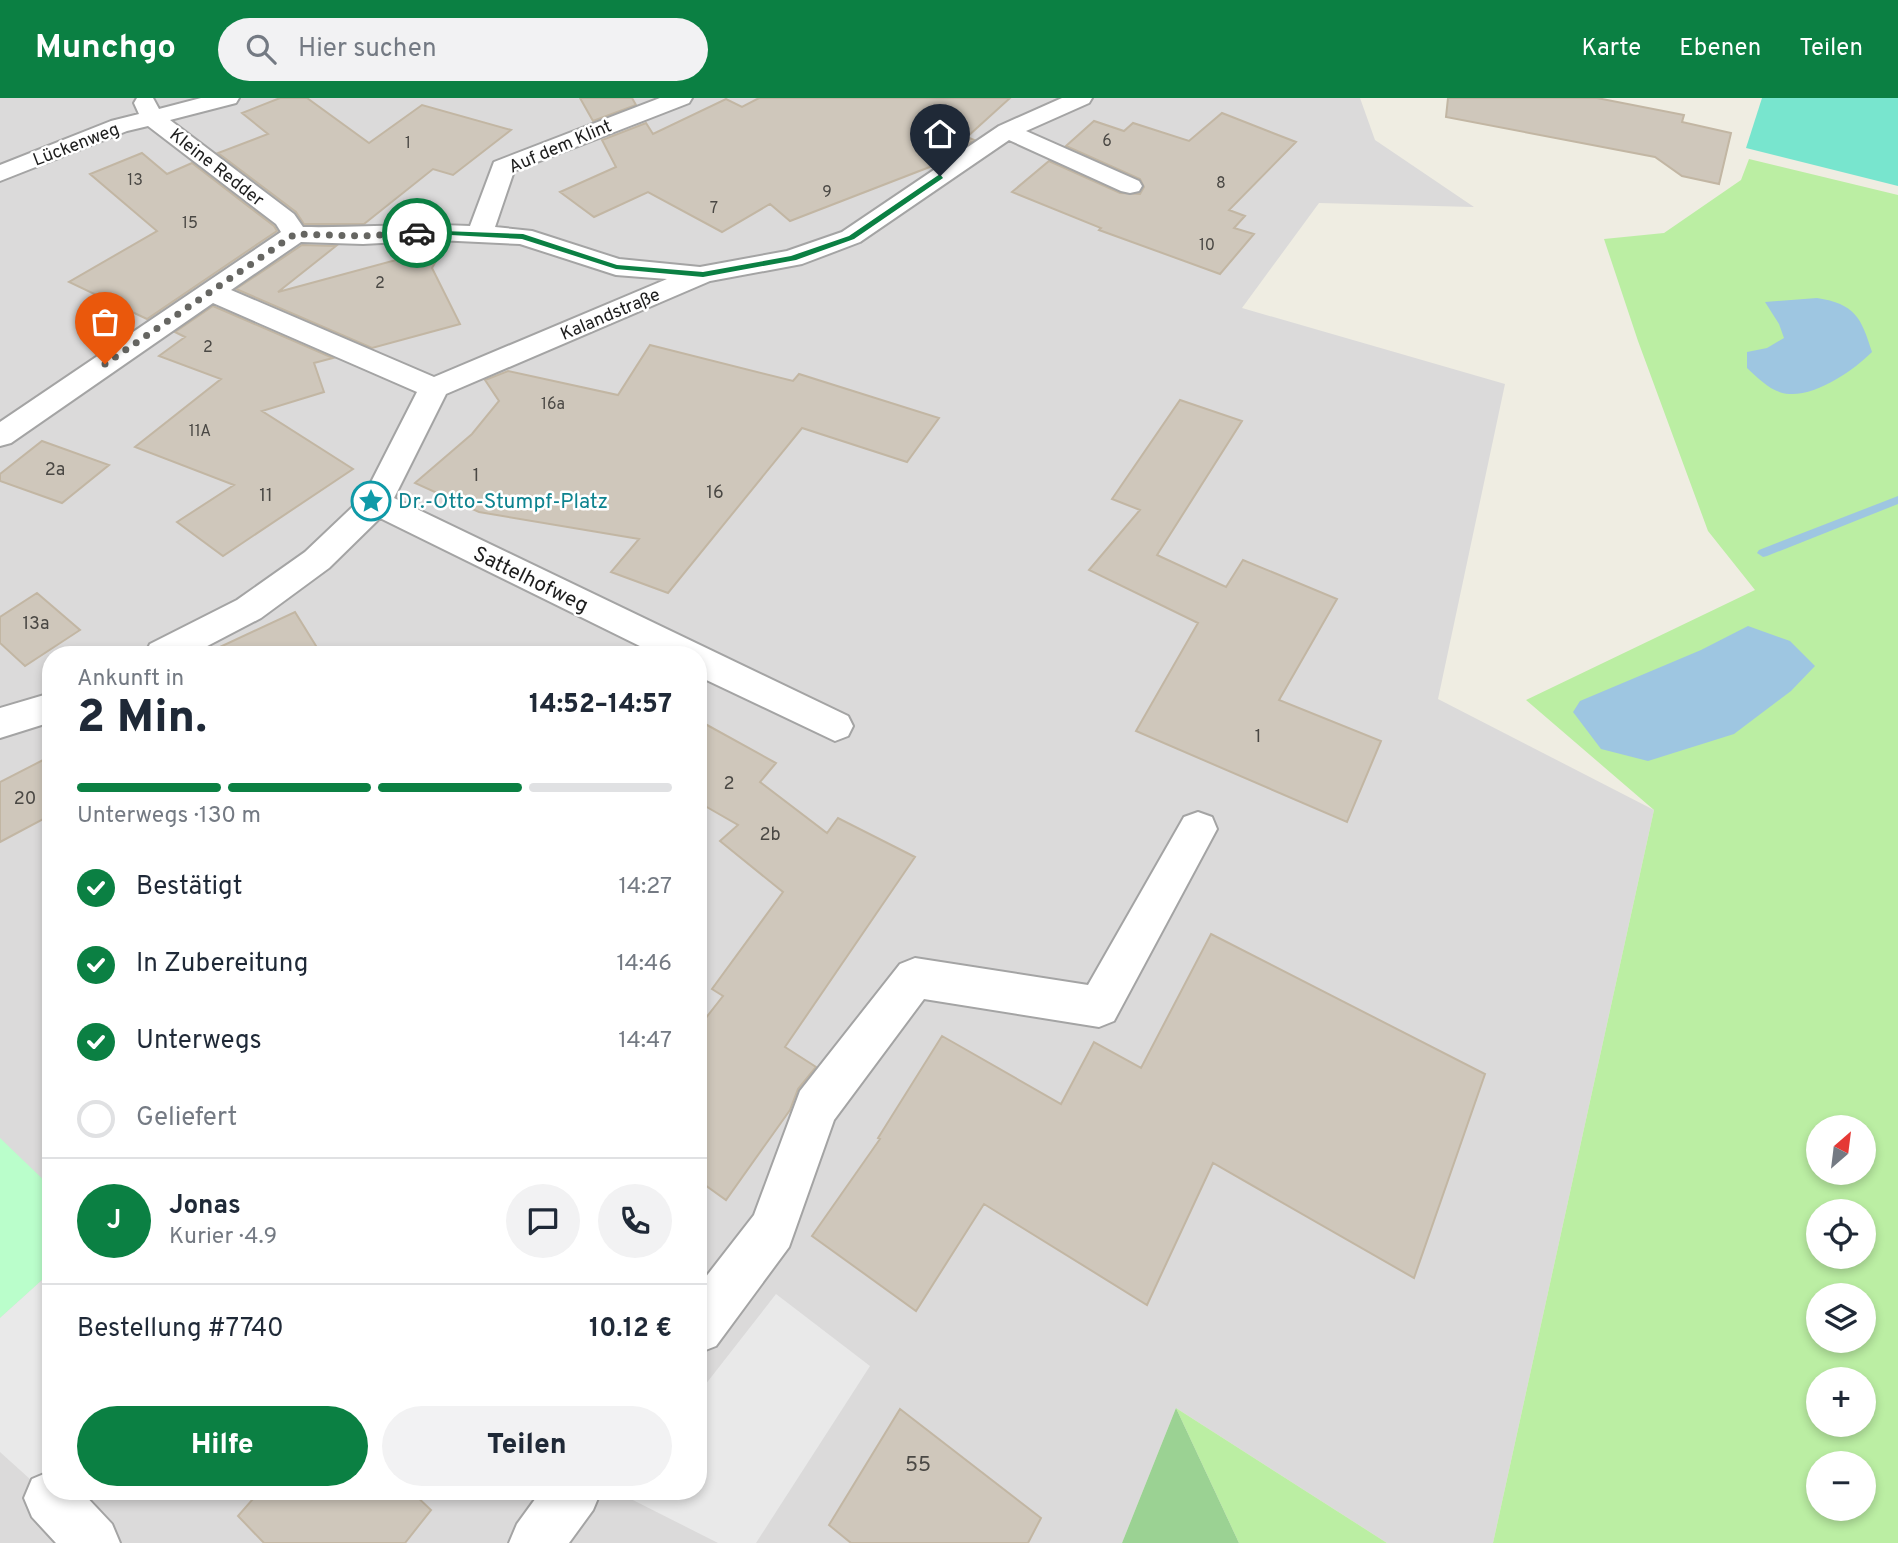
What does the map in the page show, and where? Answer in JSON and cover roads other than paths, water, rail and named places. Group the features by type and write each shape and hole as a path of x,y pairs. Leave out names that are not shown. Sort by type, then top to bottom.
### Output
{"street":[{"name":"Lückenweg","path":"0,174 119,126 148,108 228,98"},
{"name":"Auf dem Klint","path":"480,234 503,167 681,98"},
{"name":"Kalandstraße","path":"434,388 703,274 793,258 851,237 1007,131 1081,98"},
{"name":"Kleine Redder","path":"148,108 285,219 295,234"},
{"path":"1007,131 1130,186"},
{"path":"0,436 295,234 363,236 437,232 523,236 616,267 703,274"},
{"path":"177,646 249,609 317,560 376,503 434,388 209,291"},
{"name":"Sattelhofweg","path":"376,503 671,646"},
{"path":"707,664 835,726"},
{"path":"0,723 42,710"},
{"path":"707,1316 772,1230 816,1107 915,978 1099,1007 1198,829"},
{"path":"53,1500 93,1543"},
{"path":"536,1543 567,1500"}],"waterway":[{"path":"1763,553 1898,500"}],"place":[{"name":"Dr.-Otto-Stumpf-Platz","path":"371,501"}]}
